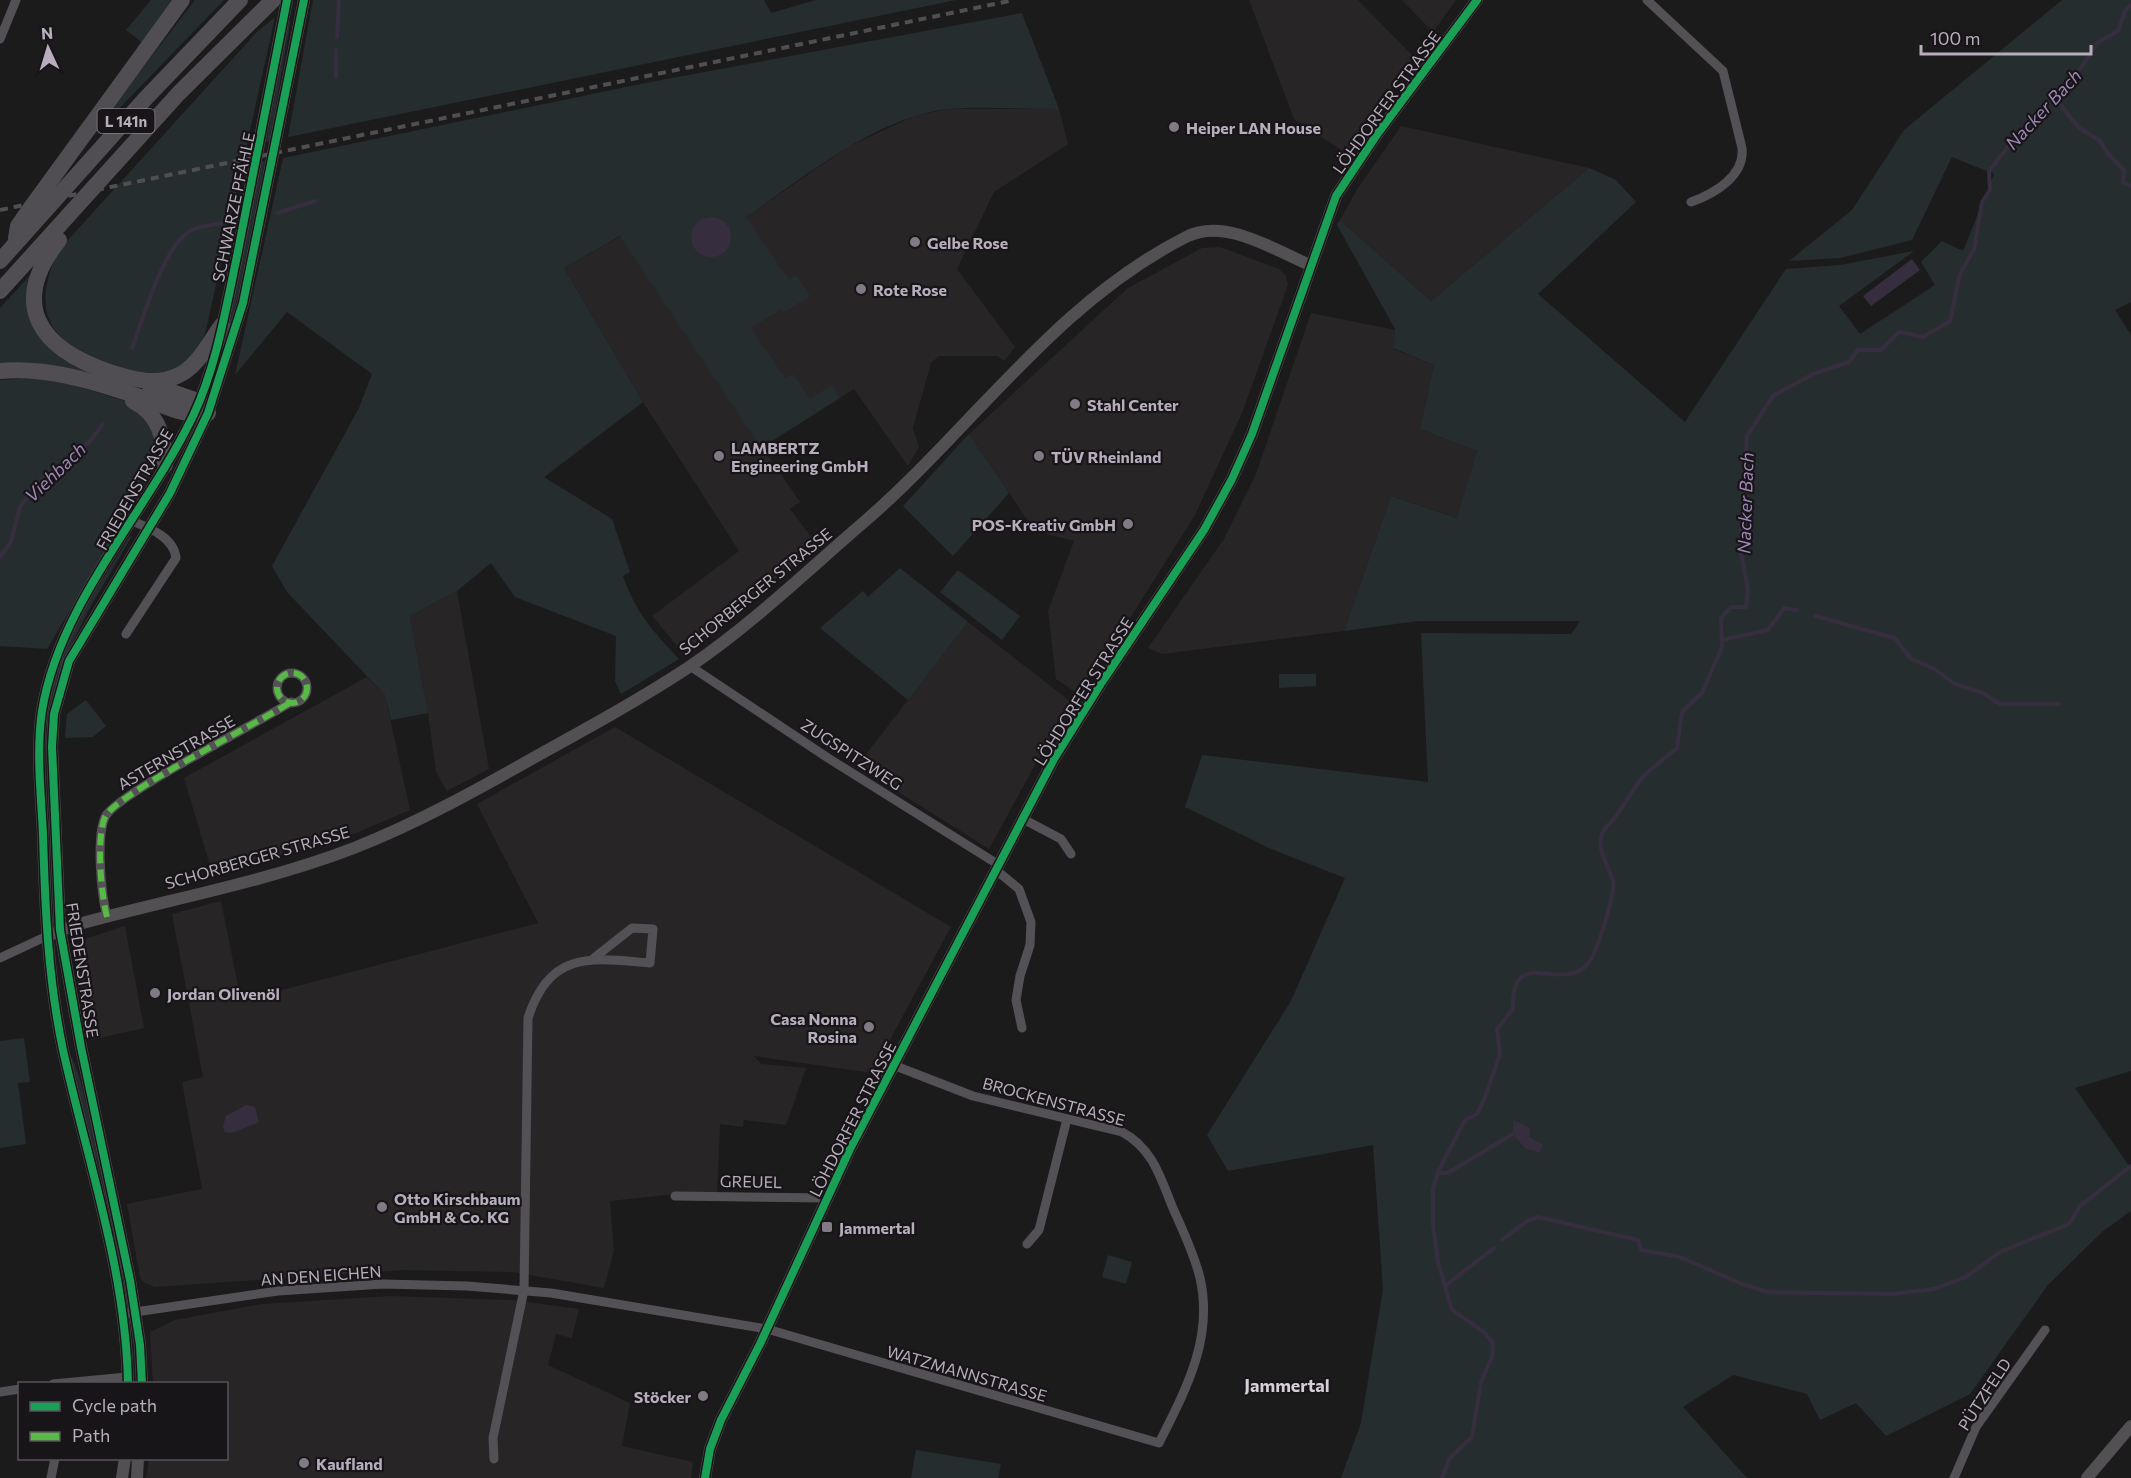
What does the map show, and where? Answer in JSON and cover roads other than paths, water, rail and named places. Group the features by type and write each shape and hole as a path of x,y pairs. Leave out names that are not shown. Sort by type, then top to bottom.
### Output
{"highway":[{"path":"15,244 18,226 182,0"},
{"name":"L 141n","path":"0,261 139,106 240,0"},
{"name":"L 141n","path":"0,291 179,93 273,0"},
{"path":"79,203 71,222 46,257 39,272 35,298 40,323 49,339 68,355 84,364 135,380 200,410"},
{"path":"135,380 164,380 182,374 201,355 222,325"},
{"path":"0,371 30,369 56,373 200,410"},
{"path":"109,388 139,404 156,420 163,438 165,465"}],"main road":[{"name":"SCHWARZE PFÄHLE","path":"200,410 222,325 287,0"},
{"name":"SCHWARZE PFÄHLE","path":"200,410 243,303 304,0"},
{"name":"LÖHDORFER STRASSE","path":"705,1478 717,1428 767,1329 827,1198 997,868 1077,719 1204,530 1232,479 1252,434 1336,196 1346,179 1477,0"},
{"name":"SCHORBERGER STRASSE","path":"47,936 107,916 297,867 352,849 407,825 524,764 690,666 890,499 1020,363 1061,326 1107,288 1189,235 1208,231 1235,234 1310,265"},
{"name":"FRIEDENSTRASSE","path":"127,1380 122,1314 112,1253 63,1048 47,936 39,748 42,711 61,649 81,605 200,410"},
{"name":"FRIEDENSTRASSE","path":"142,1382 136,1312 81,1047 60,930 52,747 59,691 69,661 170,493 200,410"},
{"path":"2087,1478 2131,1426"},
{"path":"122,1478 125,1460"},
{"path":"136,1478 138,1460"}],"street":[{"path":"0,39 16,0"},
{"path":"1647,0 1723,71 1742,148 1738,170 1709,195 1691,201"},
{"name":"FRIEDENSTRASSE","path":"126,634 176,560 170,544 148,528 132,521"},
{"name":"ZUGSPITZWEG","path":"690,666 997,868 1019,889 1031,922 1030,945 1020,976 1016,1000 1022,1028"},
{"name":"ASTERNSTRASSE","path":"107,916 102,879 102,836 105,816 112,807 156,779 291,702"},
{"path":"1023,819 1061,839 1071,854"},
{"path":"494,1459 493,1438 524,1290 528,1018 537,996 557,972 578,962 594,958 650,963 653,929 633,928 594,958"},
{"path":"0,958 47,936"},
{"name":"BROCKENSTRASSE","path":"894,1065 973,1096 1122,1132 1147,1151 1154,1161 1200,1278 1204,1313 1198,1359 1159,1443"},
{"path":"1027,1244 1039,1230 1067,1119"},
{"name":"GREUEL","path":"675,1196 717,1194 827,1198"},
{"name":"AN DEN EICHEN","path":"122,1314 278,1292 404,1284 524,1290 613,1302 767,1329"},
{"name":"WATZMANNSTRASSE","path":"767,1329 1159,1443"},
{"name":"PÜTZFELD","path":"1954,1478 1976,1427 2045,1330"},
{"path":"78,1382 127,1380"},
{"path":"0,1392 18,1389"},
{"path":"51,1478 55,1460"}],"waterway":[{"name":"Viehbach","path":"337,37 339,0"},
{"name":"Nacker Bach","path":"1442,1478 1450,1458 1472,1437 1481,1382 1492,1357 1493,1343 1484,1332 1452,1310 1438,1262 1433,1226 1433,1188 1439,1170 1465,1120 1477,1114 1484,1100 1500,1054 1497,1029 1513,1009 1514,990 1520,979 1528,974 1563,975 1575,972 1587,965 1591,959 1604,925 1613,889 1613,882 1601,847 1602,834 1642,778 1677,748 1682,712 1702,693 1722,647 1721,618 1731,607 1746,607 1748,590 1740,548 1747,436 1773,396 1813,374 1849,362 1858,350 1881,350 1899,332 1923,337 1950,321 1960,274 1974,249 1982,202 1990,190 1989,171 2033,115 2055,98 2083,65 2097,43 2118,31 2125,11 2131,5"},
{"name":"Viehbach","path":"336,50 336,77"},
{"path":"2055,98 2078,127 2100,141 2109,155 2124,170 2123,183 2131,186"},
{"name":"Viehbach","path":"277,213 315,201"},
{"name":"Viehbach","path":"132,348 156,282 173,249 183,236 194,229 222,223"},
{"name":"Viehbach","path":"0,557 11,542 20,507 37,484 49,473 70,460 91,440 103,424"},
{"path":"1721,640 1768,630 1784,608 1797,610"},
{"path":"1815,616 1895,638 1911,659 1933,668 1955,684 1983,693 2000,704 2058,704"},
{"path":"1437,1173 1448,1173 1513,1134"},
{"path":"1502,1240 1527,1221 1538,1217 1638,1240 1641,1250 1680,1257 1742,1284 1768,1292 1893,1294 1934,1289 1966,1277 2000,1252 2069,1224 2080,1206 2131,1166"},
{"path":"1445,1286 1494,1248"}],"railway":[{"path":"0,210 1014,0"}],"place":[{"name":"Heiper LAN House","path":"1174,127"},
{"name":"Gelbe Rose","path":"915,242"},
{"name":"Rote Rose","path":"861,289"},
{"name":"Stahl Center","path":"1075,404"},
{"name":"LAMBERTZ Engineering GmbH","path":"719,456"},
{"name":"TÜV Rheinland","path":"1039,456"},
{"name":"POS-Kreativ GmbH","path":"1128,524"},
{"name":"Jordan Olivenöl","path":"155,993"},
{"name":"Casa Nonna Rosina","path":"869,1027"},
{"name":"Otto Kirschbaum GmbH & Co. KG","path":"382,1207"},
{"name":"Jammertal","path":"827,1227"},
{"name":"Stöcker","path":"703,1396"},
{"name":"Kaufland","path":"304,1463"}],"district":[{"name":"Jammertal","path":"1287,1385"}]}
